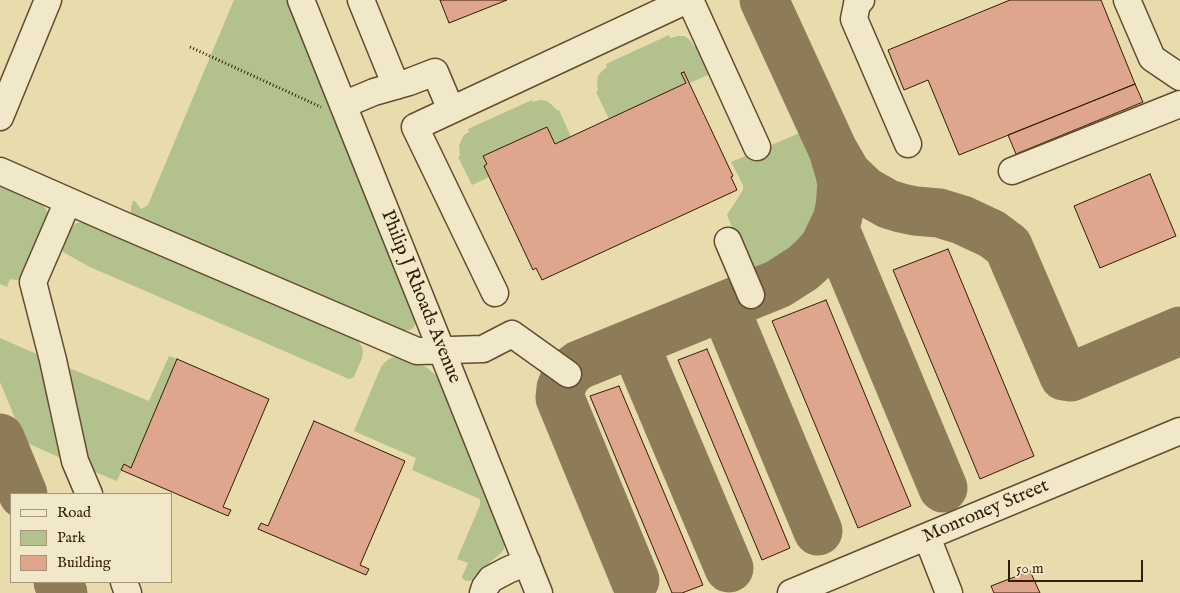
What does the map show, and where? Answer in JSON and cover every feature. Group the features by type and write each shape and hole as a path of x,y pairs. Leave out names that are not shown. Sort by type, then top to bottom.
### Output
{"lane":[{"path":"0,117 48,0"},
{"name":"Philip J Rhoads Avenue","path":"302,0 539,593"},
{"path":"361,0 396,86"},
{"path":"495,293 415,127 688,0 757,147"},
{"path":"861,0 857,4 854,19 908,144"},
{"path":"1126,0 1152,58 1180,77"},
{"path":"347,112 374,92 410,82 434,72 451,110"},
{"path":"1012,171 1180,104"},
{"path":"0,171 417,351 483,349 512,334 568,374"},
{"path":"68,201 34,282 75,461 88,493"},
{"path":"728,241 751,295"},
{"name":"Monroney Street","path":"791,593 1180,431"},
{"path":"927,537 949,593"},
{"path":"472,592 485,587 491,579 527,562"}],"path":[{"path":"190,47 347,112"}],"green space":[{"path":"234,0 291,0 415,316 416,322 410,330 401,331 133,215 131,212 133,201 141,209 148,205"},
{"path":"669,35 670,38 684,36 694,46 696,45 710,74 690,83 684,72 682,74 686,83 609,119 596,92 598,91 598,76 607,67 606,64"},
{"path":"532,100 533,102 547,101 559,110 571,137 555,144 547,127 484,156 489,177 472,185 458,157 460,156 459,145 464,135 469,132 468,129"},
{"path":"802,132 821,173 823,200 821,214 807,240 787,260 771,268 761,269 754,267 745,259 727,215 743,190 743,185 731,162"},
{"path":"0,184 41,202 48,216 21,279 10,279 7,287 0,284"},
{"path":"82,222 87,222 356,337 363,352 354,377 349,379 90,267 63,252 61,248 69,229"},
{"path":"0,338 41,356 63,459 25,442 0,382"},
{"path":"169,356 177,359 131,468 124,465 117,481 83,467 62,365 149,401"},
{"path":"394,357 405,358 426,367 438,377 443,385 505,541 504,549 501,553 475,575 472,580 464,580 462,577 468,563 457,559 480,505 480,499 412,470 416,458 354,431 381,367"}],"building":[{"path":"440,0 507,0 449,23"},
{"path":"1010,0 1101,0 1135,84 959,155 928,80 904,90 888,50"},
{"path":"684,72 733,176 731,177 737,190 542,280 536,268 533,270 484,166 487,164 483,156 547,127 555,144 686,83 681,73"},
{"path":"1135,84 1143,102 1016,154 1008,135"},
{"path":"1150,174 1176,236 1100,268 1074,206"},
{"path":"948,249 1034,456 980,479 893,270"},
{"path":"826,300 911,506 858,528 772,321"},
{"path":"707,349 790,548 762,560 678,360"},
{"path":"177,359 269,399 223,507 231,510 228,516 121,470 124,464 131,468"},
{"path":"619,386 703,585 682,593 672,593 590,396"},
{"path":"314,421 405,461 360,565 369,569 366,575 258,529 261,523 268,526"},
{"path":"1030,571 1040,593 994,593 991,586"}],"taxiway":[{"path":"764,0 833,150 847,174 865,191 888,204 915,211 939,213 962,220 992,234 1008,246 1064,376 1071,377 1180,331"},
{"path":"635,580 560,398 565,378 579,365 778,284 803,268 824,247 837,220 842,184 833,150"},
{"path":"834,227 943,488"},
{"path":"724,306 818,531"},
{"path":"634,343 729,568"},
{"path":"0,438 23,493"},
{"path":"58,583 63,593"}]}
